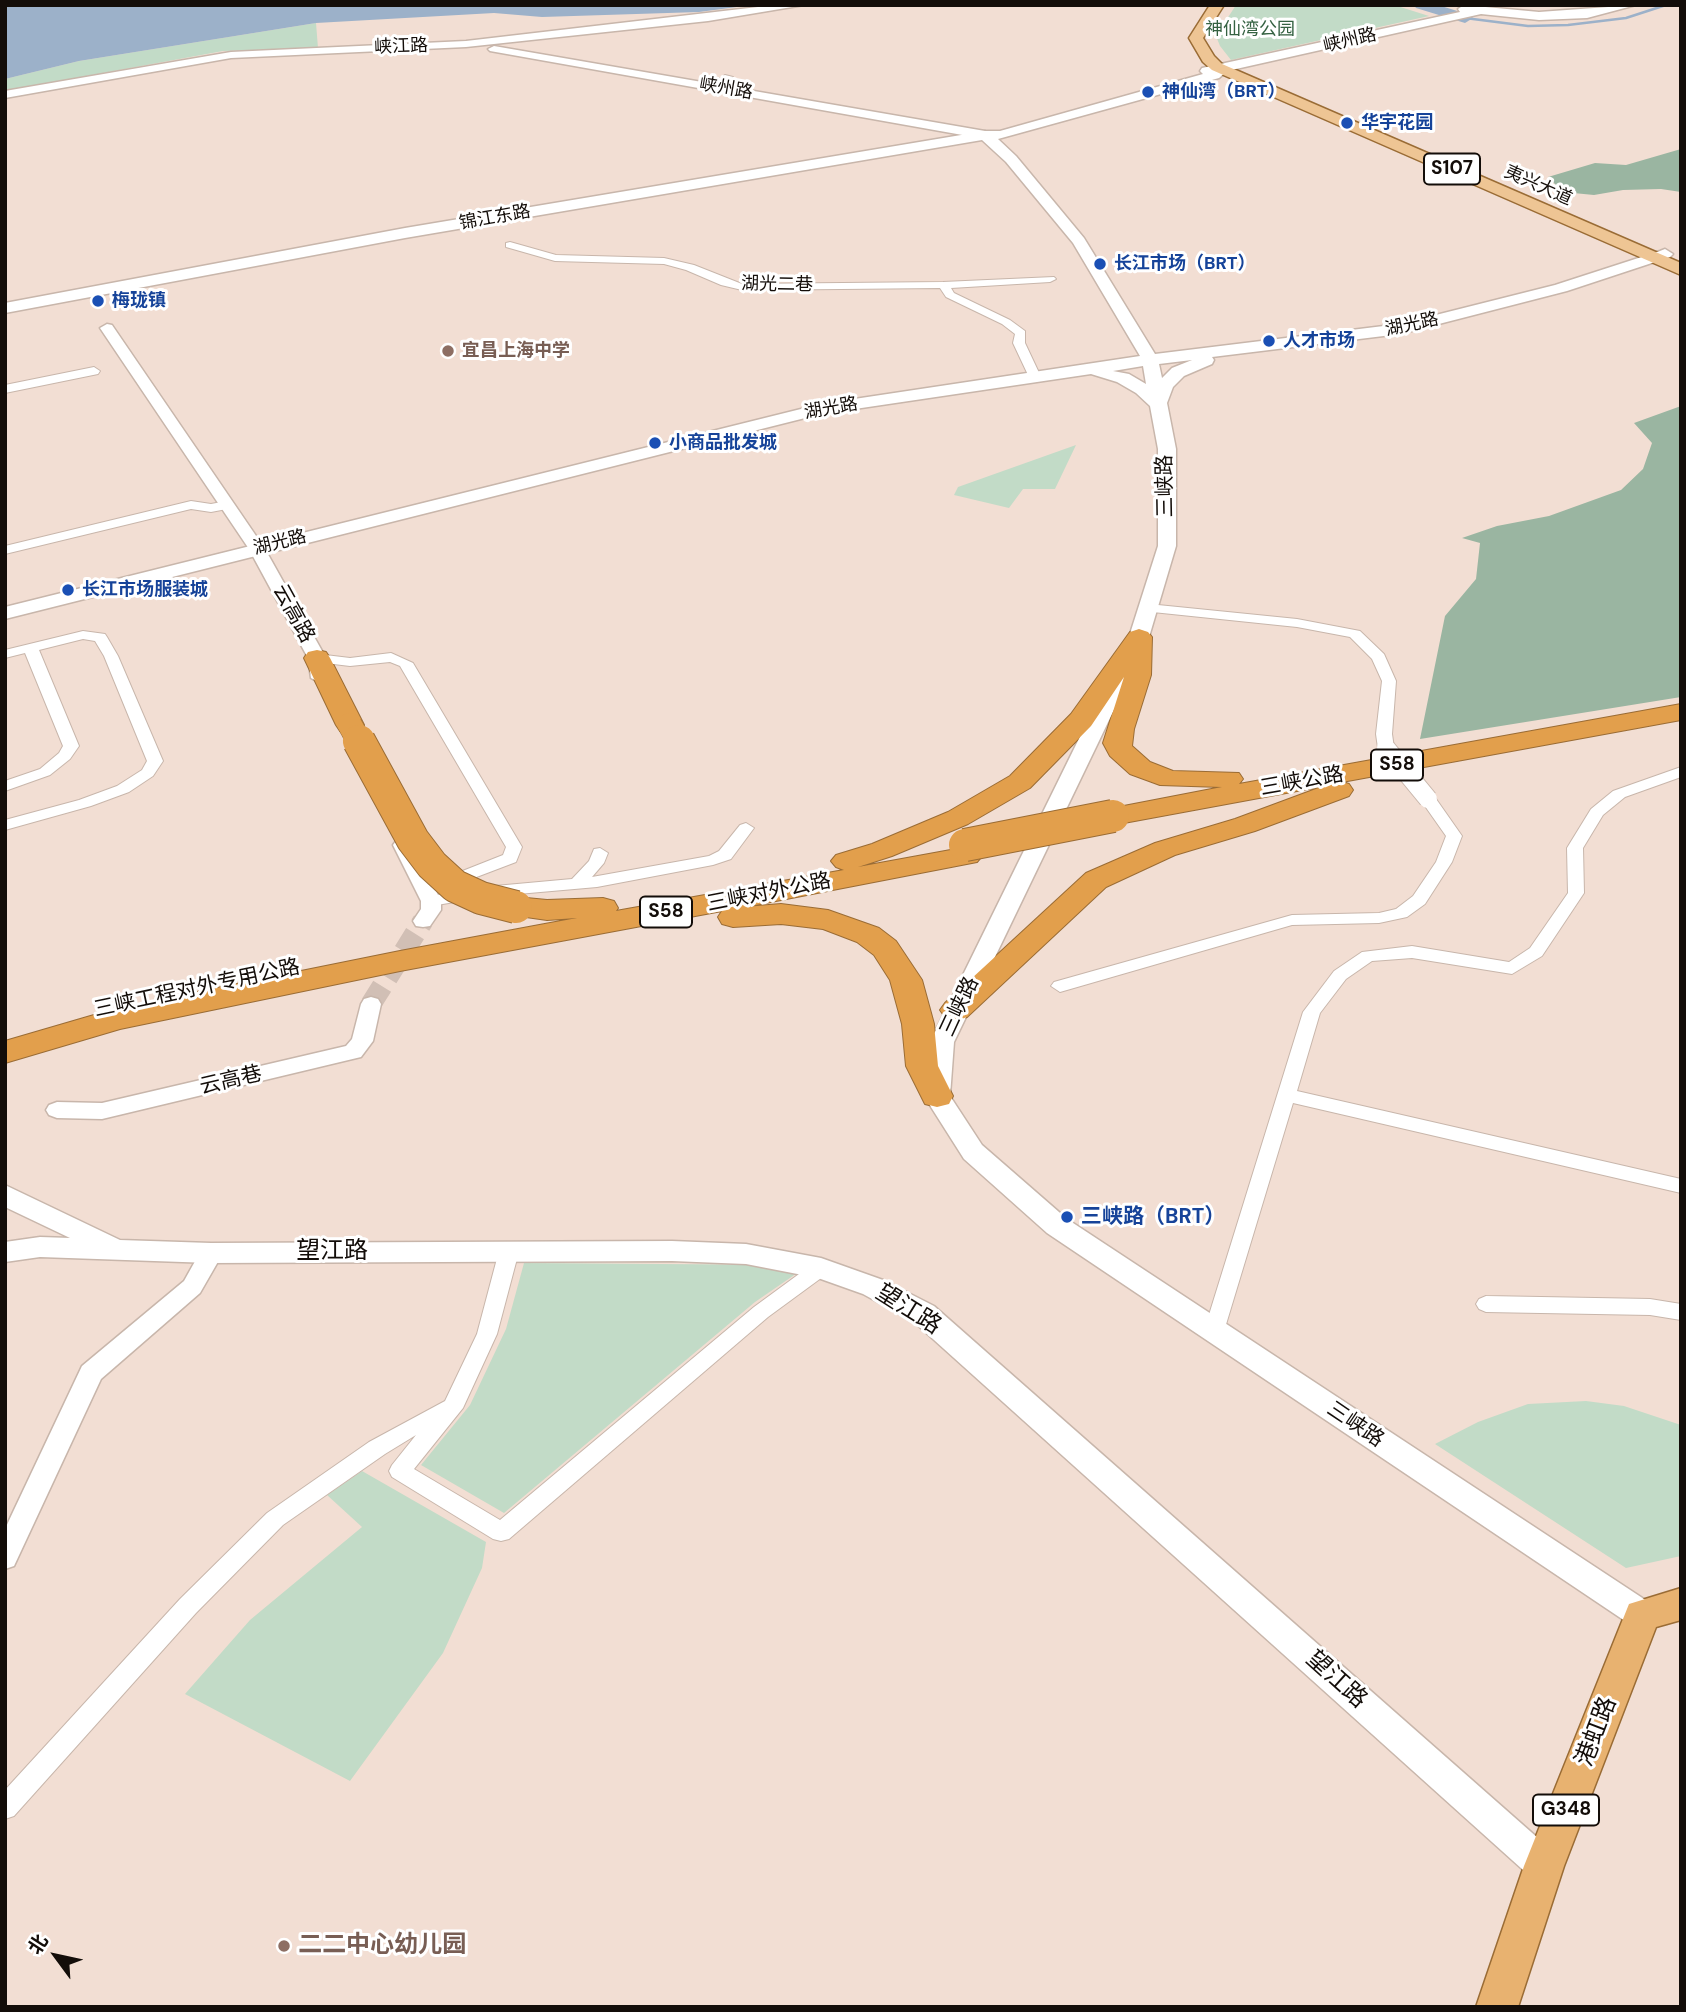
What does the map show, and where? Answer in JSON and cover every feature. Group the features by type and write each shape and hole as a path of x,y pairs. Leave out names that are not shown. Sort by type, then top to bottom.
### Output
{"highway":[{"path":"1139,637 1139,675 1117,743 1130,762 1150,773 1170,779 1348,780"},
{"path":"809,873 882,850 932,830 979,808 1011,789 1074,727 1139,637"},
{"path":"317,657 350,725 413,840 432,865 455,886 481,898 547,910 618,907"},
{"name":"三峡公路","path":"1348,780 1681,712"},
{"name":"三峡公路","path":"966,850 1348,780 1681,724"},
{"path":"956,1010 1096,880 1165,849 1245,825 1348,780"},
{"name":"三峡对外公路","path":"390,950 809,873 966,850"},
{"name":"三峡对外公路","path":"365,969 966,850"},
{"path":"267,989 347,988 730,917 806,915 869,935 897,963 906,980 918,1024 922,1066 937,1096"},
{"name":"三峡工程对外专用公路","path":"5,1036 90,1011 160,995 390,950"},
{"name":"三峡工程对外专用公路","path":"5,1052 118,1019 365,969"},
{"path":"1642,1615 1681,1604"},
{"name":"港虹路","path":"1497,2007 1544,1866 1642,1615"}],"main road":[{"name":"夷兴大道","path":"1217,5 1196,37 1208,59 1225,69 1666,258 1681,270"},
{"path":"1225,69 1208,38 1227,5"},
{"path":"1450,5 1480,11 1539,16 1596,13 1630,5"},
{"name":"峡州路","path":"985,135 1001,135 1214,75 1225,69 1480,11"},
{"name":"锦江东路","path":"5,309 414,232 985,135"},
{"name":"三峡路","path":"985,135 1011,159 1079,241 1128,319 1150,360 1167,449 1167,546 1139,637 942,1042 937,1096 973,1152 1056,1226 1642,1615"},
{"name":"湖光路","path":"5,612 821,409 1150,360 1400,329 1666,258"},
{"path":"1128,319 1149,337 1172,347 1202,352 1238,349"},
{"path":"1070,372 1102,362 1119,351 1126,338 1128,319"},
{"path":"1070,372 1100,372 1123,378 1142,388 1158,404 1165,385 1178,372 1238,349"},
{"path":"5,1195 116,1248"},
{"name":"望江路","path":"5,1252 40,1247 211,1253 672,1251 746,1254 821,1268 873,1287 924,1314 1544,1866"}],"street":[{"name":"峡江路","path":"5,95 218,56 466,44 695,20 799,5"},
{"name":"峡州路","path":"466,44 985,135"},
{"path":"713,87 729,76"},
{"name":"湖光二巷","path":"510,244 555,258 664,261 690,267 725,283 743,287 943,285 1049,279"},
{"path":"943,285 950,295 1006,322 1021,333 1019,343 1035,377"},
{"name":"云高路","path":"107,328 257,549 317,657 318,675 431,901"},
{"path":"5,389 94,371"},
{"path":"5,550 191,505 211,508 227,505"},
{"path":"1060,986 1292,919 1342,920 1401,914 1419,900 1444,862 1454,836 1428,799 1385,748 1389,681 1380,657 1355,634 1297,623 1148,608"},
{"path":"5,654 83,635 100,637 111,656 155,761 148,773 123,789 85,803 5,825"},
{"path":"5,786 45,772 65,756 71,746 30,647"},
{"path":"317,657 350,662 391,657 406,663 514,847 510,858 466,877"},
{"path":"1214,1331 1312,1012 1340,975 1368,956 1412,952 1512,968 1536,952 1576,893 1575,848 1597,812 1619,794 1681,772"},
{"path":"423,921 431,901 484,892 597,882 720,858 746,828"},
{"path":"577,884 596,863 600,853"},
{"name":"云高巷","path":"57,1110 102,1111 353,1052 362,1041 371,1004"},
{"path":"1287,1095 1681,1186"},
{"path":"509,1251 487,1334 456,1402 400,1471 501,1532 761,1312 821,1268"},
{"path":"5,1558 91,1373 192,1287 211,1253"},
{"path":"1486,1304 1650,1307 1681,1312"},
{"path":"5,1808 188,1606 275,1519 377,1448 456,1402"}],"green space":[{"name":"神仙湾公园","path":"1236,5 1394,5 1429,16 1231,60 1216,36"},
{"path":"316,23 318,48 223,51 5,91 5,79 79,61"},
{"path":"1681,149 1681,192 1661,189 1623,190 1594,195 1563,192 1548,177 1595,163 1626,165"},
{"path":"1681,406 1681,697 1420,739 1445,616 1476,579 1480,543 1462,538 1497,526 1549,516 1621,490 1643,469 1652,443 1634,423"},
{"path":"1076,445 1055,489 1023,489 1009,508 954,495 958,487"},
{"path":"524,1263 798,1265 803,1269 755,1302 504,1513 421,1465 470,1405 506,1329"},
{"path":"1586,1401 1624,1406 1681,1425 1681,1556 1626,1568 1435,1444 1478,1422 1528,1404"},
{"path":"362,1471 486,1542 482,1568 443,1653 350,1781 185,1694 250,1620 362,1527 327,1495"}],"water":[{"path":"5,5 752,5 699,12 542,17 494,13 316,23 79,61 5,79"}],"waterway":[{"path":"1421,5 1465,18"},
{"path":"1465,18 1528,26 1568,25 1626,18 1666,5"}],"tunnel":[{"path":"371,1004 423,921"}],"place":[{"name":"神仙湾（BRT）","path":"1148,92"},
{"name":"华宇花园","path":"1347,123"},
{"name":"长江市场（BRT）","path":"1100,264"},
{"name":"梅珑镇","path":"98,301"},
{"name":"人才市场","path":"1269,341"},
{"name":"宜昌上海中学","path":"448,351"},
{"name":"小商品批发城","path":"655,443"},
{"name":"长江市场服装城","path":"68,590"},
{"name":"三峡路（BRT）","path":"1067,1217"},
{"name":"二二中心幼儿园","path":"284,1946"}]}
